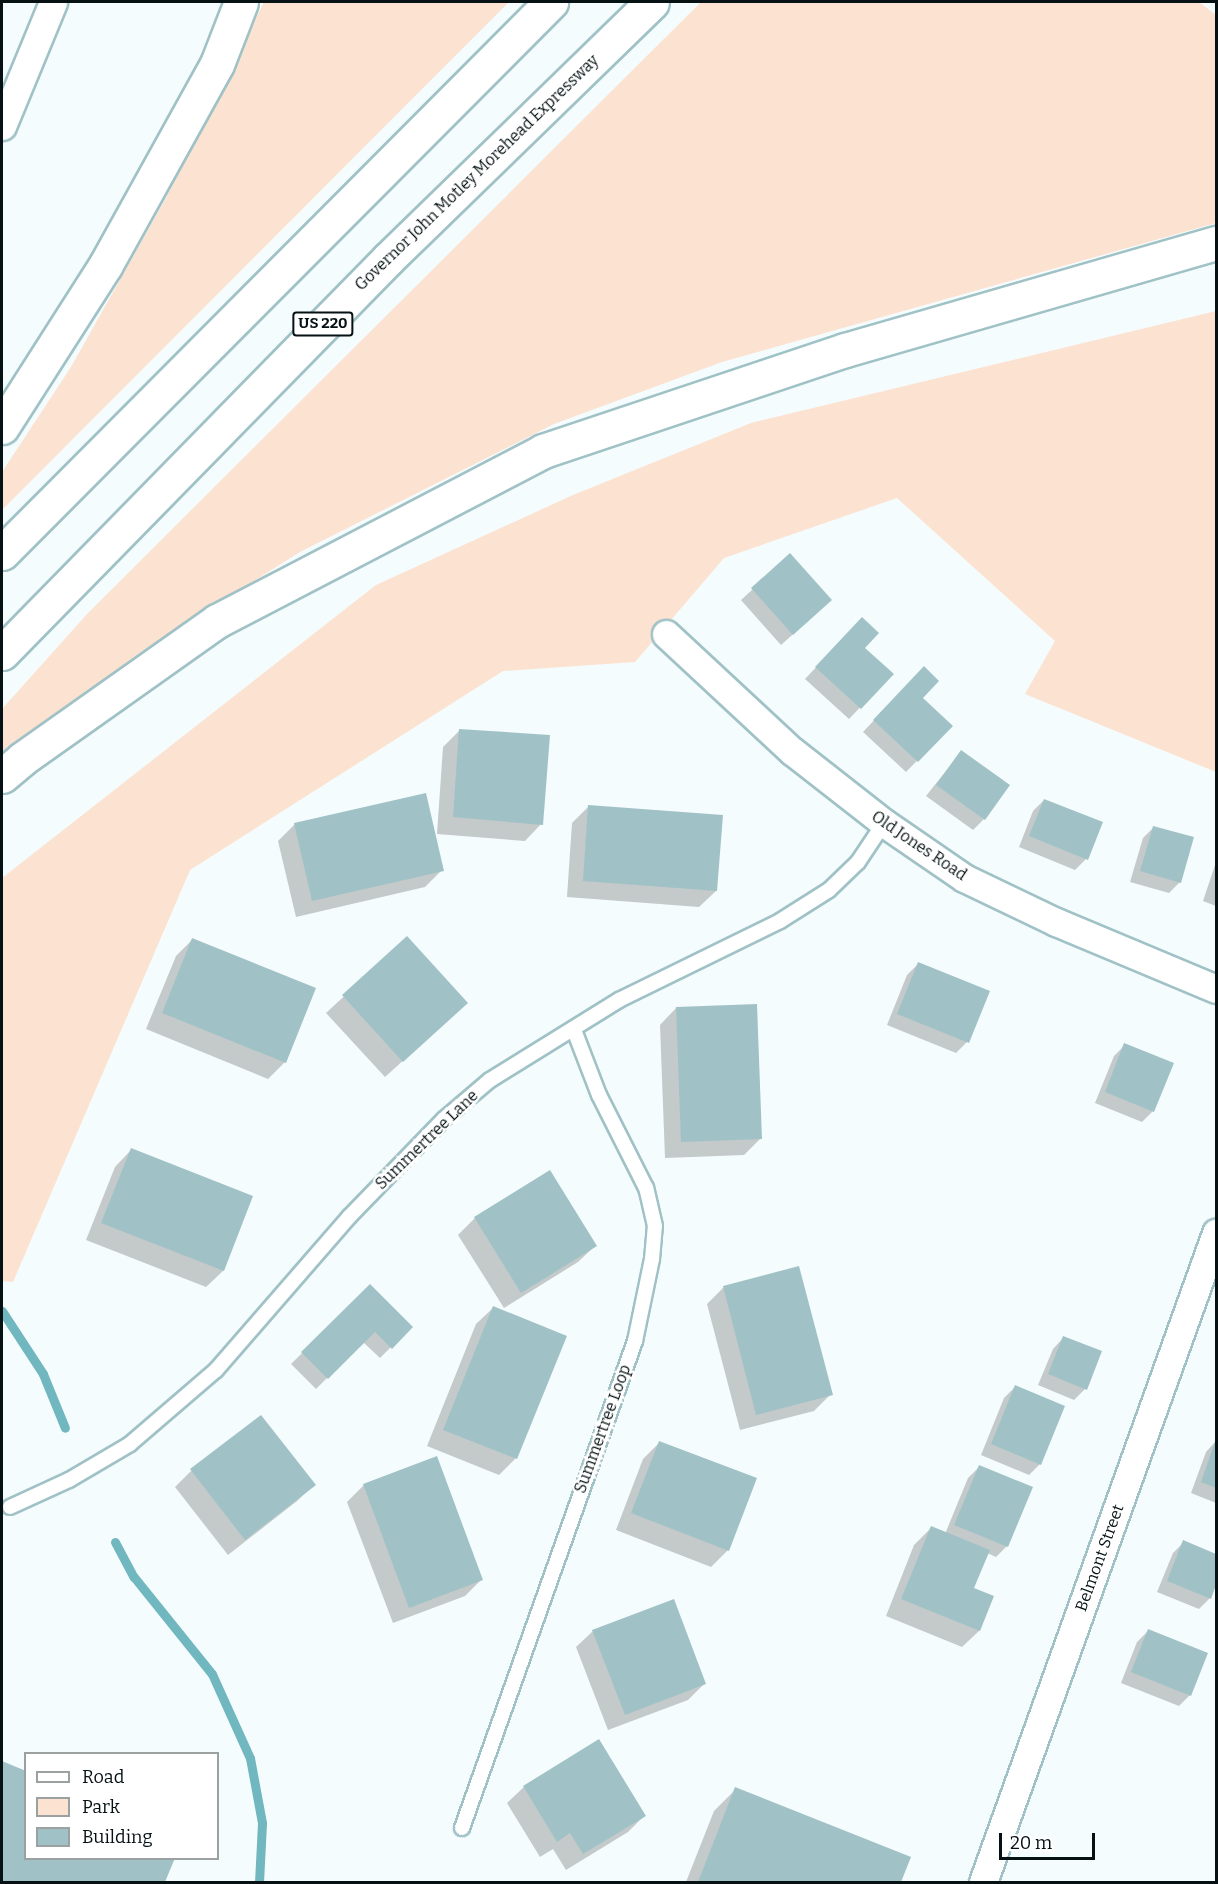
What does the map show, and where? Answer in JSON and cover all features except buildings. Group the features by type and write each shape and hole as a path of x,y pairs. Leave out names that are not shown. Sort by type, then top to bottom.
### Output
{"highway":[{"path":"2,427 105,266 217,64 241,2"},
{"path":"2,554 551,2"},
{"name":"Governor John Motley Morehead Expressway","path":"2,653 380,267 652,2"},
{"path":"2,776 22,759 217,621 543,451 845,350 1216,243"}],"street":[{"path":"2,126 53,2"},
{"name":"Old Jones Road","path":"666,634 792,751 884,824 964,878 1056,922 1216,988"},
{"name":"Belmont Street","path":"983,1882 1216,1233"}],"lane":[{"name":"Summertree Lane","path":"10,1507 69,1480 130,1444 216,1370 349,1217 444,1119 490,1080 619,1000 780,921 829,890 858,862 884,824"},
{"name":"Summertree Loop","path":"462,1828 635,1341 652,1259 655,1226 646,1188 599,1095 574,1030"}],"green space":[{"path":"264,2 509,2 2,510 2,472 71,367 167,196"},
{"path":"701,2 1199,2 1216,15 1216,223 722,362 554,424 300,552 135,656 2,757 2,709 88,613"},
{"path":"1216,311 1216,772 1025,694 1055,641 897,498 724,558 635,662 503,671 190,870 13,1282 2,1281 2,878 376,585 573,495 751,423"}],"waterway":[{"path":"2,1311 43,1374 65,1428"},
{"path":"115,1542 134,1577 212,1674 250,1758 262,1823 259,1882"}]}
